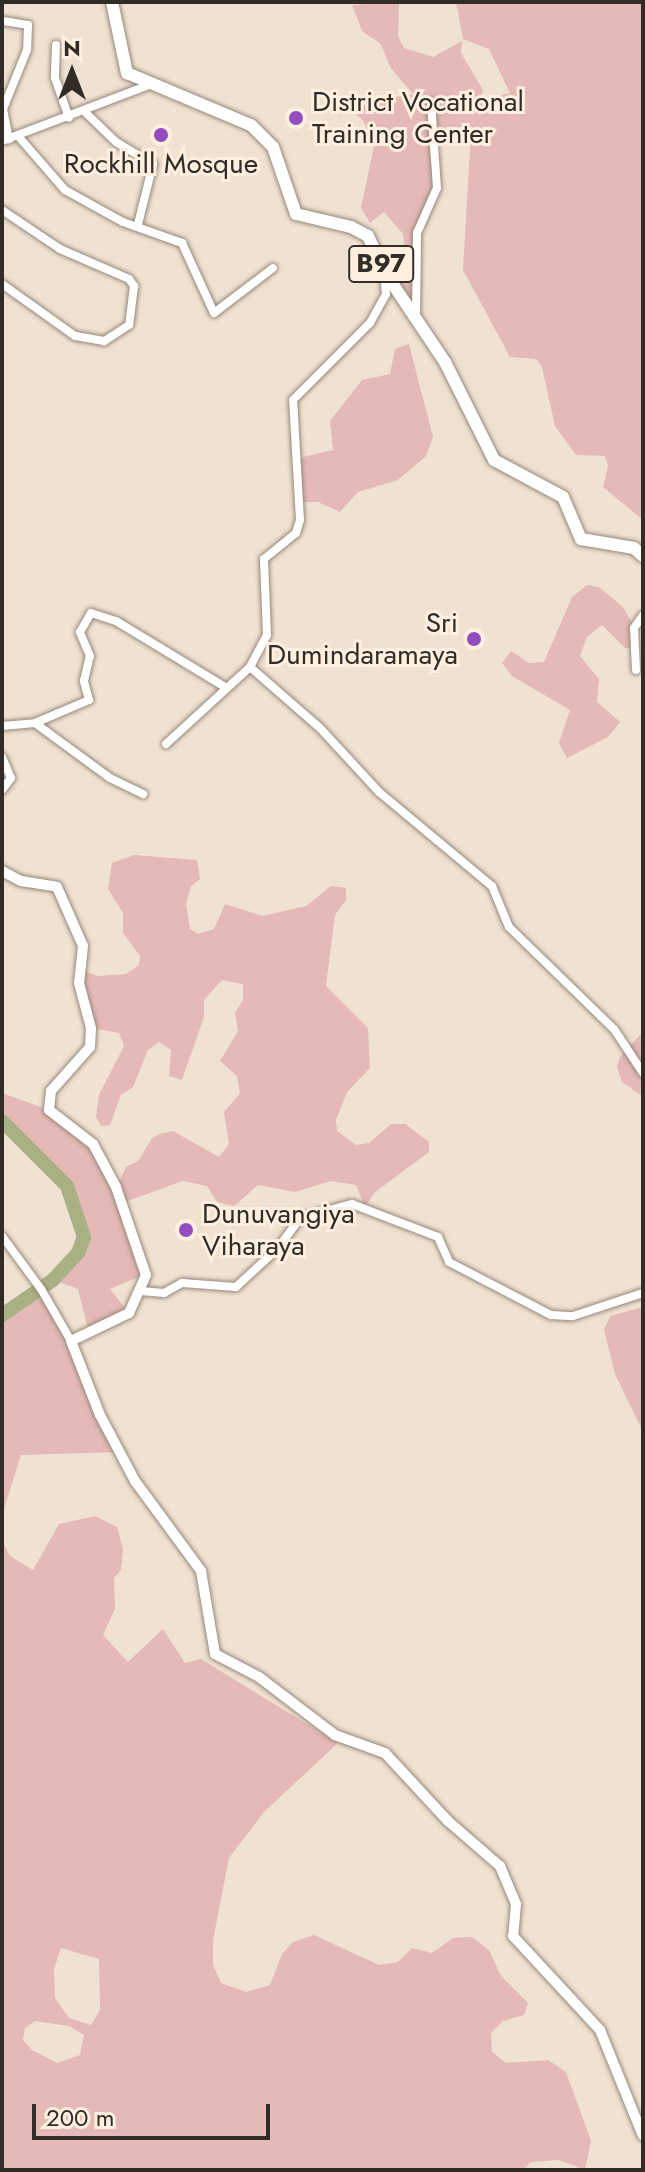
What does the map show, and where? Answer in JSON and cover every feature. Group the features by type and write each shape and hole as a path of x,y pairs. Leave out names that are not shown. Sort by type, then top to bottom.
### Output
{"main road":[{"name":"B97","path":"112,2 127,73 264,135 296,214 358,229 372,241 384,271 416,317 494,460 563,497 581,539 634,548 643,556"}],"street":[{"path":"3,21 28,25 27,50 3,109 10,139 65,190 182,243 214,313 273,268"},
{"path":"56,45 55,78 69,118"},
{"path":"10,139 151,84"},
{"path":"416,317 413,273 417,233 437,188 431,102"},
{"path":"85,112 116,142 153,164 138,224"},
{"path":"2,210 60,249 129,279 134,286 129,325 104,341 75,336 2,284"},
{"path":"166,744 250,667 267,635 264,559 296,533 300,520 293,400 370,323 386,294 384,271"},
{"path":"2,726 35,723 90,697 84,681 90,656 80,632 91,613 116,621 225,687"},
{"path":"636,670 634,628 643,615"},
{"path":"250,667 320,728 379,792 492,886 509,927 614,1029 643,1073"},
{"path":"35,723 110,778 143,794"},
{"path":"2,757 11,778 2,790"},
{"path":"2,871 21,881 57,887 83,946 79,983 91,1028 90,1047 51,1091 49,1110 93,1144 116,1187 145,1264 141,1291 129,1313 71,1341"},
{"path":"141,1291 164,1293 182,1283 236,1287 277,1249 300,1218 352,1204 438,1237 449,1262 551,1315 573,1316 643,1293"},
{"path":"2,1236 28,1269 71,1341 100,1415 135,1481 201,1571 215,1654 259,1677 335,1735 385,1753 448,1821 500,1866 516,1904 513,1936 600,2030 643,2136"}],"shaded area":[{"path":"399,2 398,36 404,48 433,57 462,41 461,53 483,90 479,101 510,93 489,49 463,39 456,2 643,2 643,520 603,487 608,466 605,456 576,455 555,426 542,367 536,359 510,357 463,270 471,132 454,127 437,130 437,188 417,233 416,317 378,254 405,250 403,234 384,212 370,223 361,208 374,146 363,120 343,105 413,94 390,67 381,44 362,31 352,5"},
{"path":"409,344 433,437 426,456 398,480 358,492 340,512 318,502 299,502 299,458 333,450 330,421 362,380 390,374 395,349"},
{"path":"587,585 599,587 623,607 640,637 635,648 625,648 602,625 587,637 580,656 599,679 597,702 620,722 608,737 567,758 559,743 570,710 512,676 502,663 511,651 529,663 544,662 572,597"},
{"path":"134,855 197,860 200,879 191,886 186,904 190,929 198,934 214,929 225,904 263,916 306,906 331,886 346,888 346,900 335,915 326,986 368,1028 370,1068 347,1092 336,1120 337,1131 356,1145 369,1143 391,1124 405,1124 429,1142 429,1152 375,1192 365,1207 356,1185 331,1181 295,1192 258,1185 234,1206 217,1202 207,1186 183,1181 122,1203 146,1274 110,1289 129,1313 89,1333 78,1289 53,1280 78,1253 84,1237 82,1217 67,1185 2,1121 2,1093 49,1110 93,1144 117,1186 126,1167 139,1160 152,1138 162,1133 173,1131 219,1157 229,1144 224,1112 240,1093 237,1076 220,1061 238,1031 235,1013 243,1000 243,984 222,980 204,1000 204,1017 182,1080 169,1076 171,1050 159,1042 148,1050 133,1087 121,1095 110,1125 101,1126 96,1117 99,1095 124,1046 119,1033 91,1028 80,969 97,976 126,974 139,965 140,956 123,933 123,913 108,889 112,863"},
{"path":"643,1032 642,1096 622,1082 617,1067 620,1057"},
{"path":"41,1289 66,1329 119,1452 21,1455 2,1515 2,1315"},
{"path":"643,1307 643,1432 615,1374 604,1330 610,1316"},
{"path":"95,1516 117,1527 123,1549 121,1570 114,1578 115,1609 103,1635 128,1662 163,1629 185,1663 201,1659 338,1743 264,1812 229,1858 213,1940 213,1965 221,1983 246,1992 270,1985 282,1954 293,1942 314,1935 379,1965 398,1962 412,1948 432,1953 453,1938 472,1937 489,1950 501,1976 528,2003 524,2015 503,2021 491,2033 492,2052 506,2063 548,2060 566,2072 591,2141 585,2170 559,2160 531,2162 523,2170 2,2170 2,1540 10,1556 33,1570 59,1524","holes":["61,1948 99,1959 100,2010 91,2025 69,2018 55,1998 54,1969","35,2021 69,2026 84,2035 80,2055 57,2063 32,2050 23,2040 25,2028"]}],"waterway":[{"path":"2,1121 67,1186 84,1237 78,1253 53,1280 2,1315"}],"place":[{"name":"District Vocational Training Center","path":"296,118"},
{"name":"Rockhill Mosque","path":"161,135"},
{"name":"Sri Dumindaramaya","path":"474,639"},
{"name":"Dunuvangiya Viharaya","path":"186,1230"}]}
